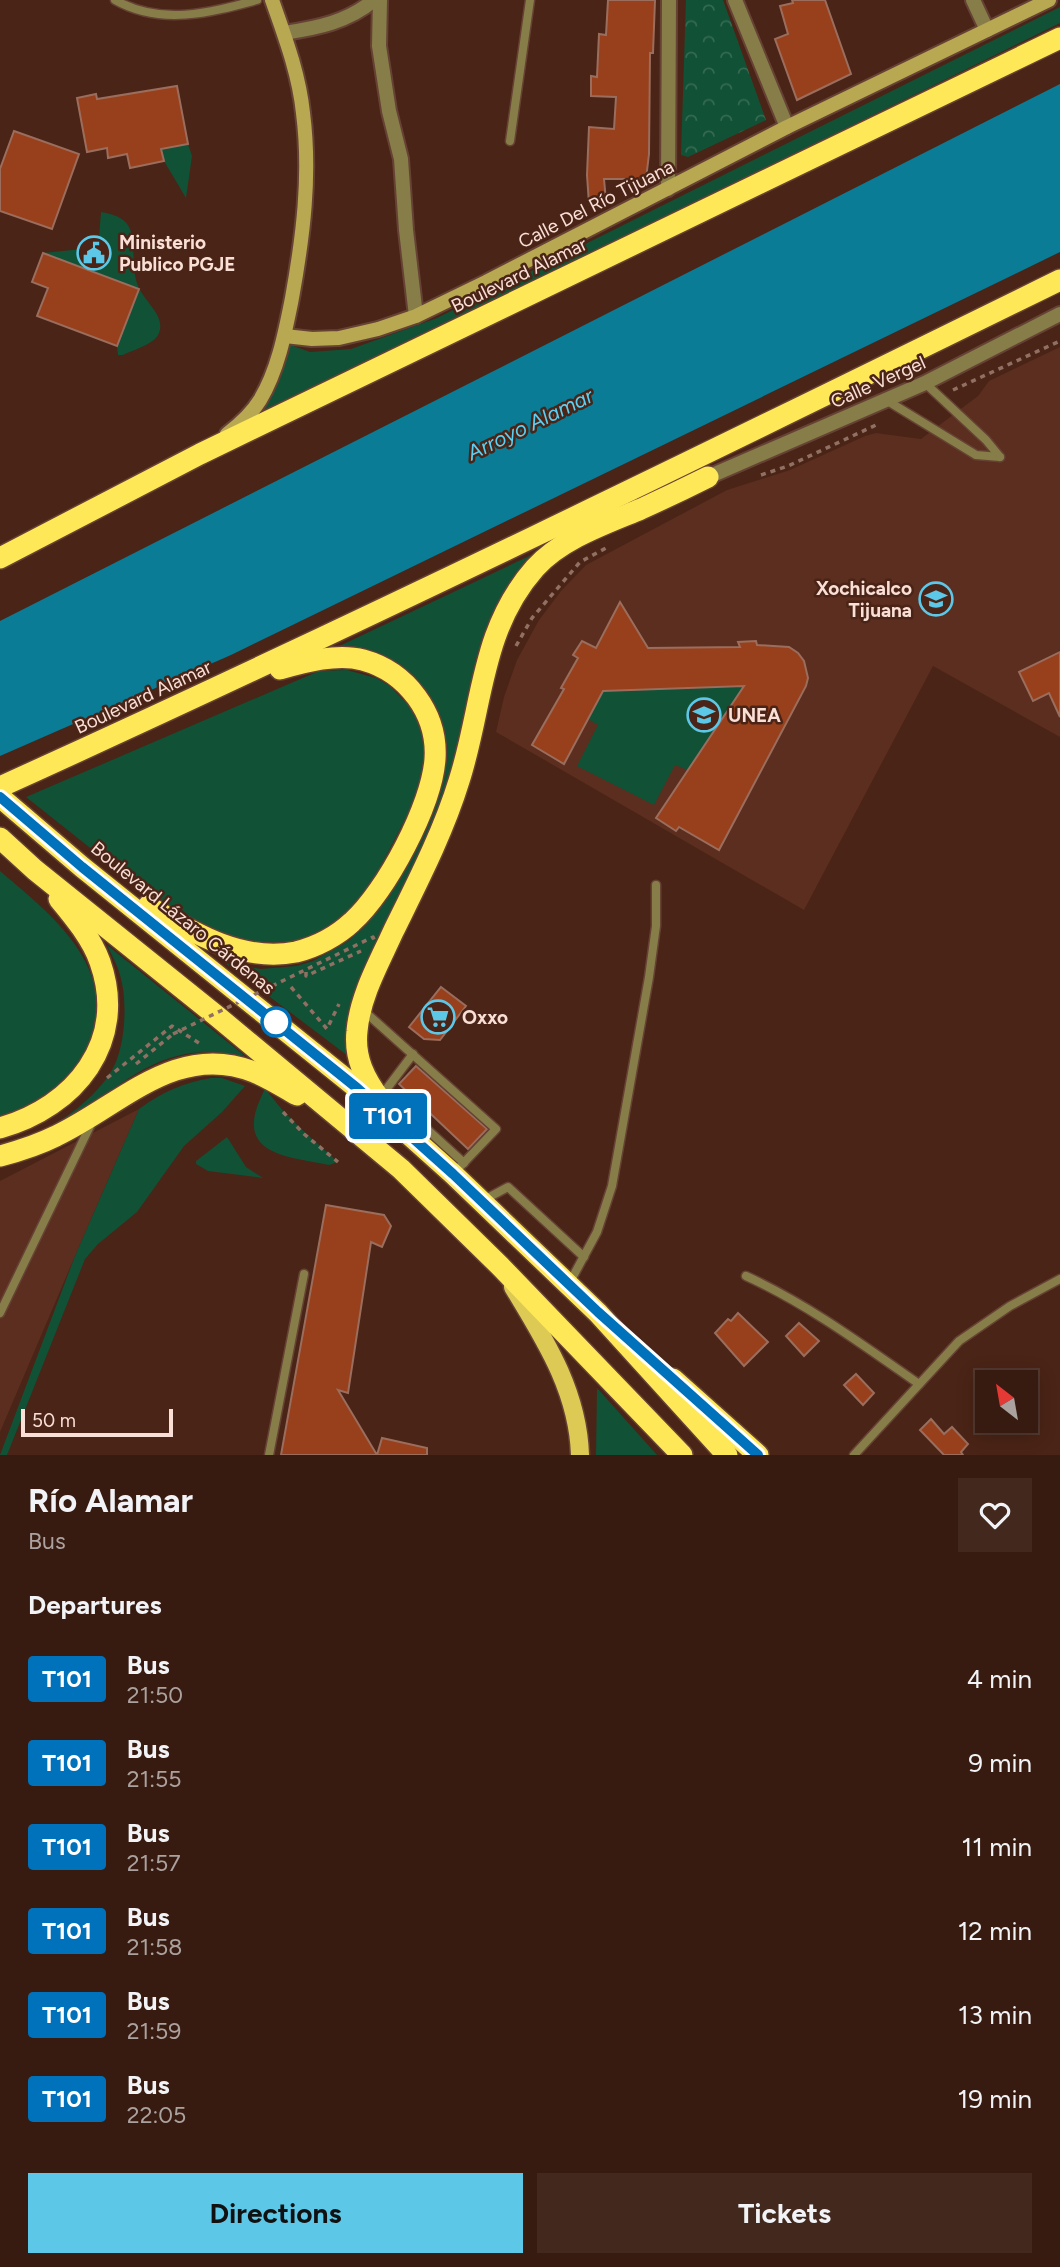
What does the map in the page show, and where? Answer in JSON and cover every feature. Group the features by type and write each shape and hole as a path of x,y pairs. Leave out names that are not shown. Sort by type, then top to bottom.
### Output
{"highway":[{"name":"Boulevard Alamar","path":"0,558 200,454 1060,38"},
{"name":"Boulevard Alamar","path":"0,787 514,548 1060,281"},
{"path":"514,548 708,477"},
{"path":"452,1166 382,1102 362,1070 356,1033 361,1009 378,965 437,838 459,782 487,657 506,611 517,593 533,570 555,550 708,477"},
{"path":"82,867 199,934 230,947 258,953 294,952 313,947 351,923 364,910 398,857 428,796 435,757 434,739 420,701 406,683 391,673 363,660 340,658 284,668 220,687"},
{"name":"Boulevard Lázaro Cárdenas","path":"0,797 82,867 452,1166 482,1201 598,1312 727,1455"},
{"path":"4,841 35,870 401,1169 500,1266 682,1455"},
{"path":"0,1128 45,1111 74,1088 89,1068 100,1046 105,1027 105,982 99,960 84,933 35,870"},
{"path":"0,1156 57,1136 140,1084 167,1072 204,1065 234,1067 254,1072 318,1108 401,1169"},
{"path":"598,1312 758,1455"}],"main road":[{"path":"500,1266 561,1371 575,1413 580,1455"}],"street":[{"path":"200,454 238,426 260,399 285,335 302,245 306,166 303,111 294,65 272,0"},
{"path":"284,33 327,25 359,12 374,0"},
{"path":"380,0 379,46 389,111 401,159 416,316"},
{"path":"668,189 669,0"},
{"path":"735,0 787,127"},
{"path":"973,0 987,30"},
{"name":"Calle Del Río Tijuana","path":"285,335 312,339 339,338 416,316 787,127 1049,0"},
{"name":"Calle Vergel","path":"708,477 925,383 1060,314"}],"lane":[{"path":"116,0 136,10 166,16 208,12 257,0"},
{"path":"510,141 530,0"},
{"path":"886,400 976,455 1000,457 986,440 925,383"},
{"path":"569,1284 605,1212 612,1186 651,966 656,926 656,885"},
{"path":"361,1009 413,1054 496,1129 452,1166 385,1091 413,1054"},
{"path":"0,1313 97,1113"},
{"path":"482,1201 508,1187 584,1257"},
{"path":"269,1455 304,1274"},
{"path":"746,1276 783,1293 824,1318 919,1384"},
{"path":"855,1455 959,1341 983,1323 1060,1279"}],"path":[{"path":"940,396 1060,341"},
{"path":"749,478 788,466 905,412"},
{"path":"515,648 532,618 580,562 616,543"},
{"path":"134,1065 173,1034 373,937 376,944"},
{"path":"361,960 369,943"},
{"path":"291,987 327,1029 344,994"},
{"path":"100,1083 172,1026 204,1046"}],"shaded area":[{"path":"1060,347 1060,737 933,666 804,910 496,732 504,697 517,660 539,620 561,591 586,565 727,490 790,470 865,436 876,433 921,439 978,396 989,381"},
{"path":"139,1109 75,1256 0,1432 0,1181"}],"green space":[{"path":"686,0 723,0 766,120 688,157 681,155"},
{"path":"1060,7 1060,23 260,417 277,381 288,344 310,352 351,349 437,318"},
{"path":"188,144 192,156 186,198 164,161 161,149"},
{"path":"101,212 121,218 129,227 138,286 160,321 157,337 123,355 118,355 117,346 139,289 43,253 98,250"},
{"path":"542,550 519,571 506,589 484,634 476,659 454,773 348,1056 225,963 261,969 296,966 313,961 347,942 363,928 386,896 439,793 444,774 444,733 428,699 331,650"},
{"path":"347,670 376,678 390,686 412,709 424,734 426,746 422,787 364,898 322,934 293,943 254,946 196,924 118,870 26,797 319,671"},
{"path":"744,686 688,770 675,765 654,805 577,766 598,725 588,719 603,691"},
{"path":"0,871 38,903 71,939 84,959 93,981 98,1005 92,1046 71,1081 54,1095 0,1120"},
{"path":"107,945 245,1056 197,1053 162,1061 128,1079 63,1124 46,1133 0,1148 0,1144 40,1130 66,1116 88,1100 112,1069 122,1041 124,998 119,971"},
{"path":"211,1078 222,1078 245,1086 222,1112 184,1146 137,1212 98,1244 85,1259 7,1455 0,1455 75,1256 139,1109 173,1089"},
{"path":"265,1088 291,1119 338,1162 329,1165 295,1158 272,1151 263,1145 257,1137 254,1121"},
{"path":"227,1137 246,1167 263,1178 208,1171 196,1164 196,1161"},
{"path":"597,1388 657,1455 596,1455"}],"water":[{"name":"Arroyo Alamar","path":"1060,84 1060,252 231,655 0,756 0,621"}],"building":[{"path":"608,0 655,0 653,53 650,53 649,154 646,179 604,179 606,201 589,204 589,127 614,129 616,97 591,96 591,76 597,77 599,34 606,35"},
{"path":"792,0 825,0 851,74 797,100 775,39 788,34 780,6 793,3"},
{"path":"177,86 188,144 161,149 164,161 130,168 127,154 108,158 107,148 87,152 77,98 96,94 97,99"},
{"path":"14,131 79,154 52,229 0,211 0,169"},
{"path":"43,253 139,289 117,346 37,316 48,288 32,282"},
{"path":"620,602 648,648 740,647 738,642 756,641 757,645 789,647 804,661 808,678 806,686 719,850 679,827 676,831 656,818 744,686 603,691 564,764 532,745 564,689 561,688 578,658 573,655 582,641 596,648"},
{"path":"1060,652 1060,717 1049,693 1033,701 1019,672"},
{"name":"Oxxo","path":"441,987 466,1006 440,1040 424,1039 409,1027"},
{"path":"416,1066 487,1129 468,1149 399,1084"},
{"path":"326,1205 384,1215 391,1226 382,1247 371,1242 348,1393 338,1390 377,1455 281,1455"},
{"path":"738,1313 768,1342 744,1366 715,1333"},
{"path":"799,1323 819,1341 804,1356 786,1336"},
{"path":"856,1374 874,1393 863,1405 844,1385"},
{"path":"931,1419 944,1434 952,1427 968,1444 961,1452 963,1455 944,1455 920,1430"},
{"path":"382,1438 427,1448 427,1455 377,1455"}],"bus line":[{"name":"T101","path":"0,797 82,867 357,1088 453,1174 598,1312 758,1455"}],"place":[{"name":"Ministerio Publico PGJE","path":"94,253"},
{"name":"Xochicalco Tijuana","path":"936,599"},
{"name":"UNEA","path":"704,715"},
{"name":"Oxxo","path":"438,1017"}]}
